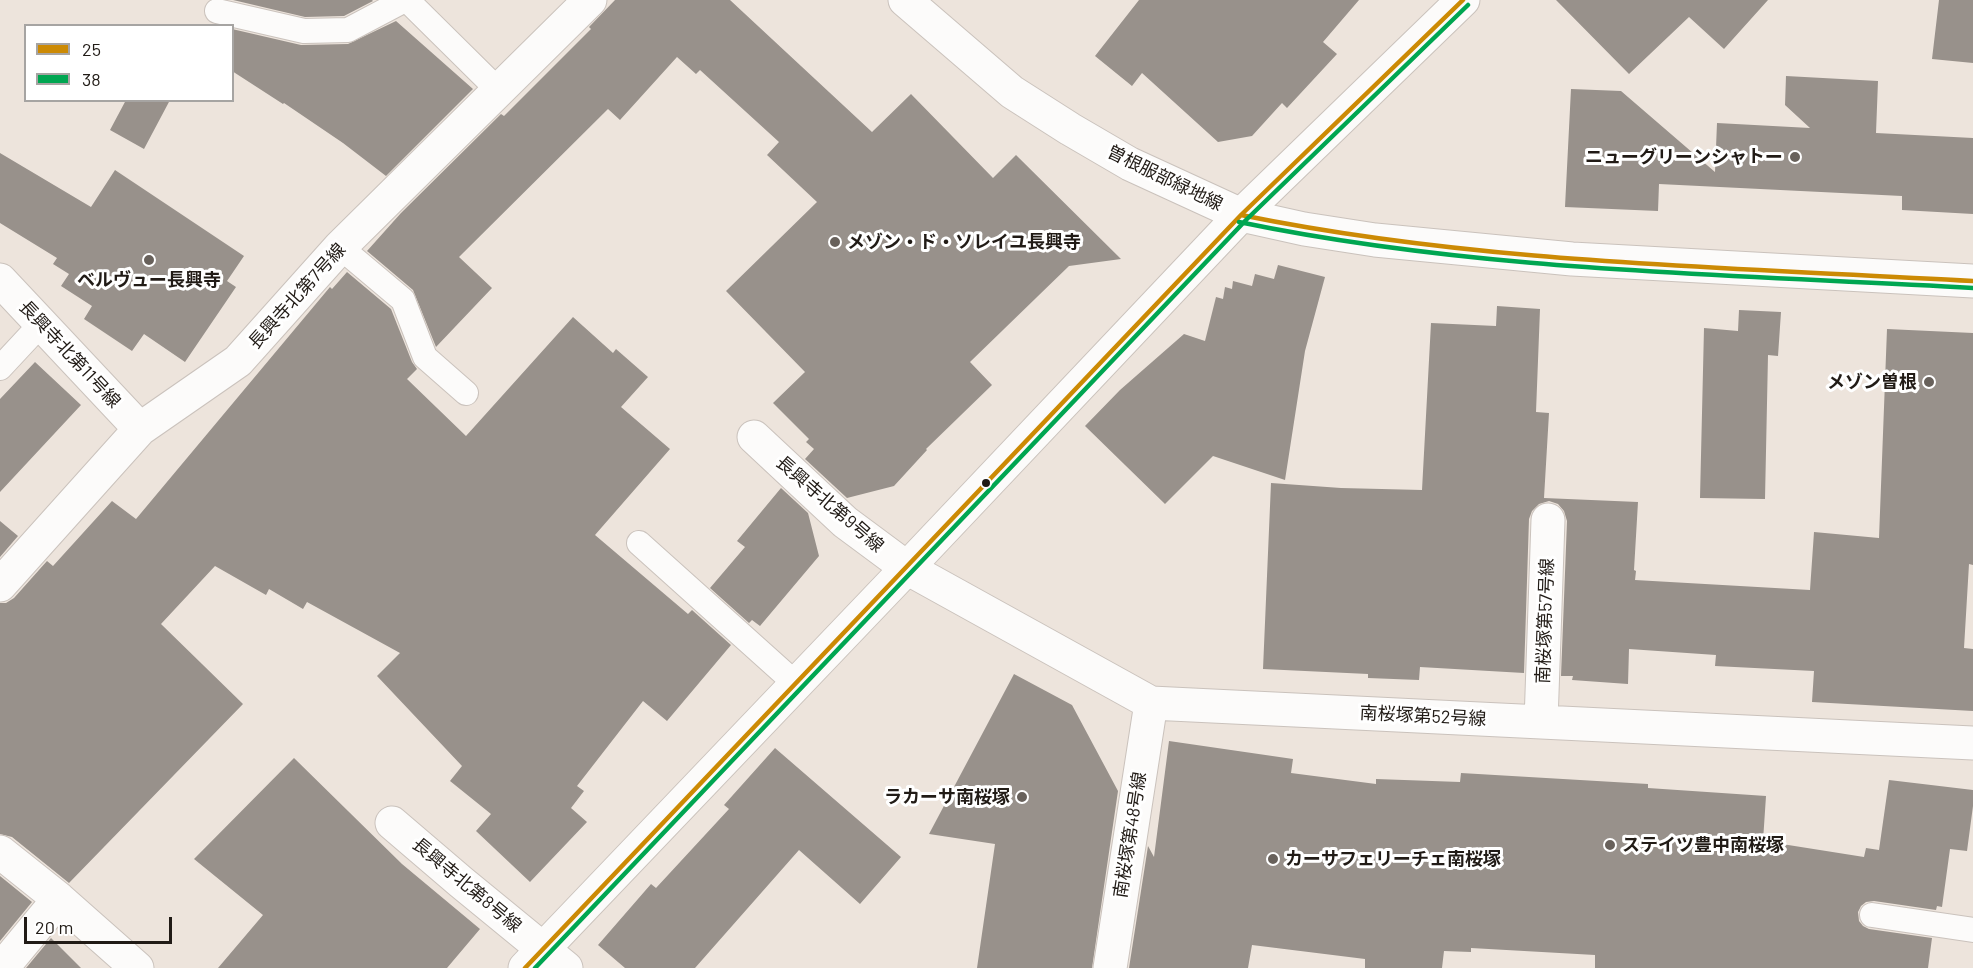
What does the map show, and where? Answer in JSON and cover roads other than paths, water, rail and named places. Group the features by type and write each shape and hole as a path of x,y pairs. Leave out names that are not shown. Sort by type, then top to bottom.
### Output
{"street":[{"name":"長興寺北第7号線","path":"0,585 140,429 237,361 340,247 590,0"},
{"name":"曽根服部緑地線","path":"905,0 983,69 1022,99 1130,164 1241,215 1304,229 1375,240 1572,259 1973,280"},
{"path":"544,961 796,684 1241,215 1463,0"},
{"name":"長興寺北第11号線","path":"0,280 140,429"},
{"name":"長興寺北第9号線","path":"754,437 845,522 907,568"},
{"name":"南桜塚第57号線","path":"1540,722 1548,520"},
{"name":"南桜塚第52号線","path":"907,568 1151,703 1973,743"},
{"name":"南桜塚第48号線","path":"1110,968 1151,703"},
{"name":"長興寺北第8号線","path":"392,823 461,882 544,961"},
{"path":"0,852 59,899 137,968"},
{"path":"2,968 59,899"}],"lane":[{"path":"217,11 304,31 348,30 406,0 498,90"},
{"path":"340,247 403,300 425,357 466,393"},
{"path":"0,368 41,324"},
{"path":"639,543 796,684"},
{"path":"1872,915 1973,930"}],"place":[{"name":"ニューグリーンシャトー","path":"1795,157"},
{"name":"メゾン・ド・ソレイユ長興寺","path":"835,242"},
{"name":"ベルヴュー長興寺","path":"149,260"},
{"name":"メゾン曽根","path":"1929,382"},
{"name":"ラカーサ南桜塚","path":"1022,797"},
{"name":"ステイツ豊中南桜塚","path":"1610,845"},
{"name":"カーサフェリーチェ南桜塚","path":"1273,859"}]}
